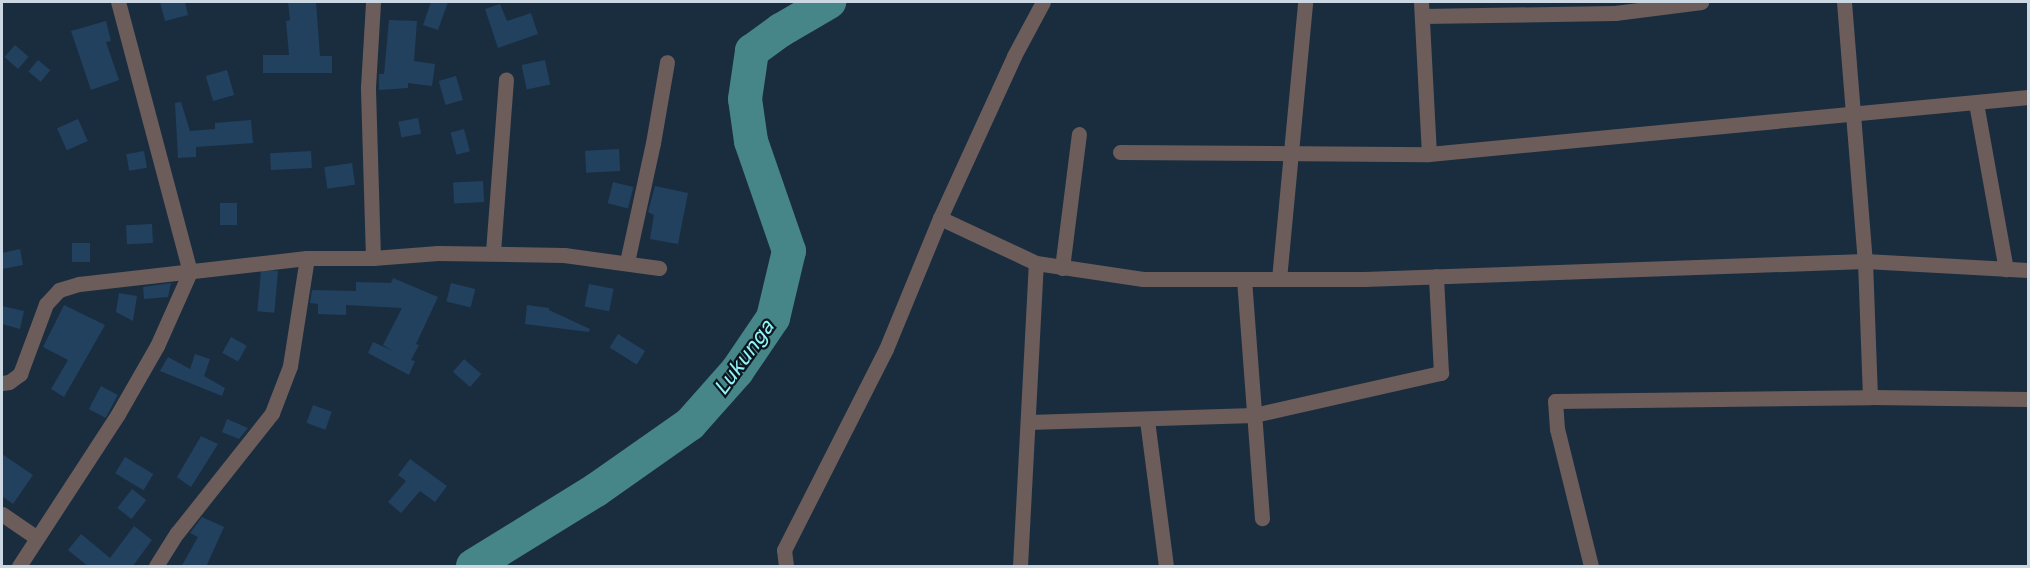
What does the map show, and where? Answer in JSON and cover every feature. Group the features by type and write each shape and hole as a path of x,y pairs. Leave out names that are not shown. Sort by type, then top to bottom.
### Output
{"street":[{"path":"20,567 118,414 151,356 190,272 118,2"},
{"path":"373,258 368,87 374,2"},
{"path":"786,567 784,550 886,349 940,218 1014,56 1043,2"},
{"path":"1279,279 1305,2"},
{"path":"1429,154 1421,9 1616,13 1701,2"},
{"path":"1844,2 1856,115 1866,261 1870,397"},
{"path":"627,262 653,143 667,62"},
{"path":"493,252 506,79"},
{"path":"1120,152 1429,154 2028,97"},
{"path":"1976,103 2006,269"},
{"path":"1062,267 1079,134"},
{"path":"940,218 1036,263 1143,279 1436,276 1866,261 2028,270"},
{"path":"2,384 20,374 46,304 59,290 79,284 307,258 373,258 493,252 564,255 659,268"},
{"path":"156,567 177,533 272,413 290,366 307,258"},
{"path":"1020,567 1036,263"},
{"path":"1028,422 1254,415 1441,374 1436,276"},
{"path":"1244,279 1262,518"},
{"path":"1591,567 1557,429 1555,401 1870,397 2028,399"},
{"path":"1148,420 1166,567"},
{"path":"2,514 37,538"}],"building":[{"path":"160,2 185,2 188,15 165,21"},
{"path":"288,2 316,2 320,56 332,56 332,73 263,73 263,55 289,55 286,21 290,20"},
{"path":"431,2 448,2 438,30 423,25"},
{"path":"500,4 507,21 531,13 538,34 498,48 485,9"},
{"path":"389,20 417,21 414,61 435,64 432,86 408,83 408,88 379,90 379,74 384,74"},
{"path":"106,21 111,41 106,42 119,80 91,90 71,31"},
{"path":"15,45 29,57 18,69 5,57"},
{"path":"38,60 50,70 41,82 28,71"},
{"path":"545,60 550,84 527,89 522,65"},
{"path":"227,70 234,95 213,101 206,76"},
{"path":"456,76 463,100 446,105 439,81"},
{"path":"181,102 190,131 215,129 215,123 251,120 253,143 196,147 196,157 178,158 175,103"},
{"path":"418,118 421,134 401,138 398,122"},
{"path":"78,119 88,141 67,150 57,128"},
{"path":"464,129 470,151 456,155 450,133"},
{"path":"619,149 620,171 586,173 585,151"},
{"path":"144,151 147,168 129,171 126,154"},
{"path":"311,151 312,168 271,170 270,153"},
{"path":"352,163 355,185 327,189 324,167"},
{"path":"483,181 484,202 454,204 453,183"},
{"path":"613,182 633,187 628,208 608,203"},
{"path":"655,186 688,193 678,244 650,239 654,215 648,212"},
{"path":"220,203 237,203 237,225 220,225"},
{"path":"152,224 153,243 127,244 126,225"},
{"path":"72,243 90,243 90,262 72,262"},
{"path":"20,249 23,265 2,269 2,253"},
{"path":"261,270 278,271 274,313 257,311"},
{"path":"393,278 438,297 416,344 419,345 411,360 415,361 409,375 368,353 373,342 393,351 383,345 402,308 346,305 346,315 318,314 318,304 310,303 312,290 356,291 356,282 391,283"},
{"path":"171,283 168,297 144,299 143,287"},
{"path":"451,283 475,289 471,307 446,301"},
{"path":"589,284 614,289 609,311 585,307"},
{"path":"119,293 137,296 133,321 116,312"},
{"path":"64,305 105,325 64,397 51,389 68,360 43,347"},
{"path":"527,305 549,308 590,329 589,332 525,324"},
{"path":"2,306 24,311 20,329 2,324"},
{"path":"618,334 645,351 637,365 610,348"},
{"path":"231,337 247,346 238,361 222,353"},
{"path":"195,354 210,359 204,376 225,388 222,396 160,371 168,357 190,369"},
{"path":"464,359 481,374 470,387 453,372"},
{"path":"101,386 118,395 106,418 89,409"},
{"path":"313,405 332,412 325,430 307,423"},
{"path":"227,419 248,428 239,439 222,432"},
{"path":"201,436 218,444 191,487 177,477"},
{"path":"2,454 33,475 13,504 2,496"},
{"path":"125,457 153,474 144,490 115,473"},
{"path":"410,459 447,486 435,502 420,491 401,513 388,502 406,481 398,475"},
{"path":"132,489 146,500 131,519 117,508"},
{"path":"202,517 224,527 206,567 181,567 198,537 190,533"},
{"path":"134,526 152,540 132,567 89,567 68,550 81,534 110,558"}],"waterway":[{"name":"Lukunga","path":"473,566 596,490 690,424 737,371 773,318 789,251 751,141 745,99 752,51 781,30 829,2"}]}
